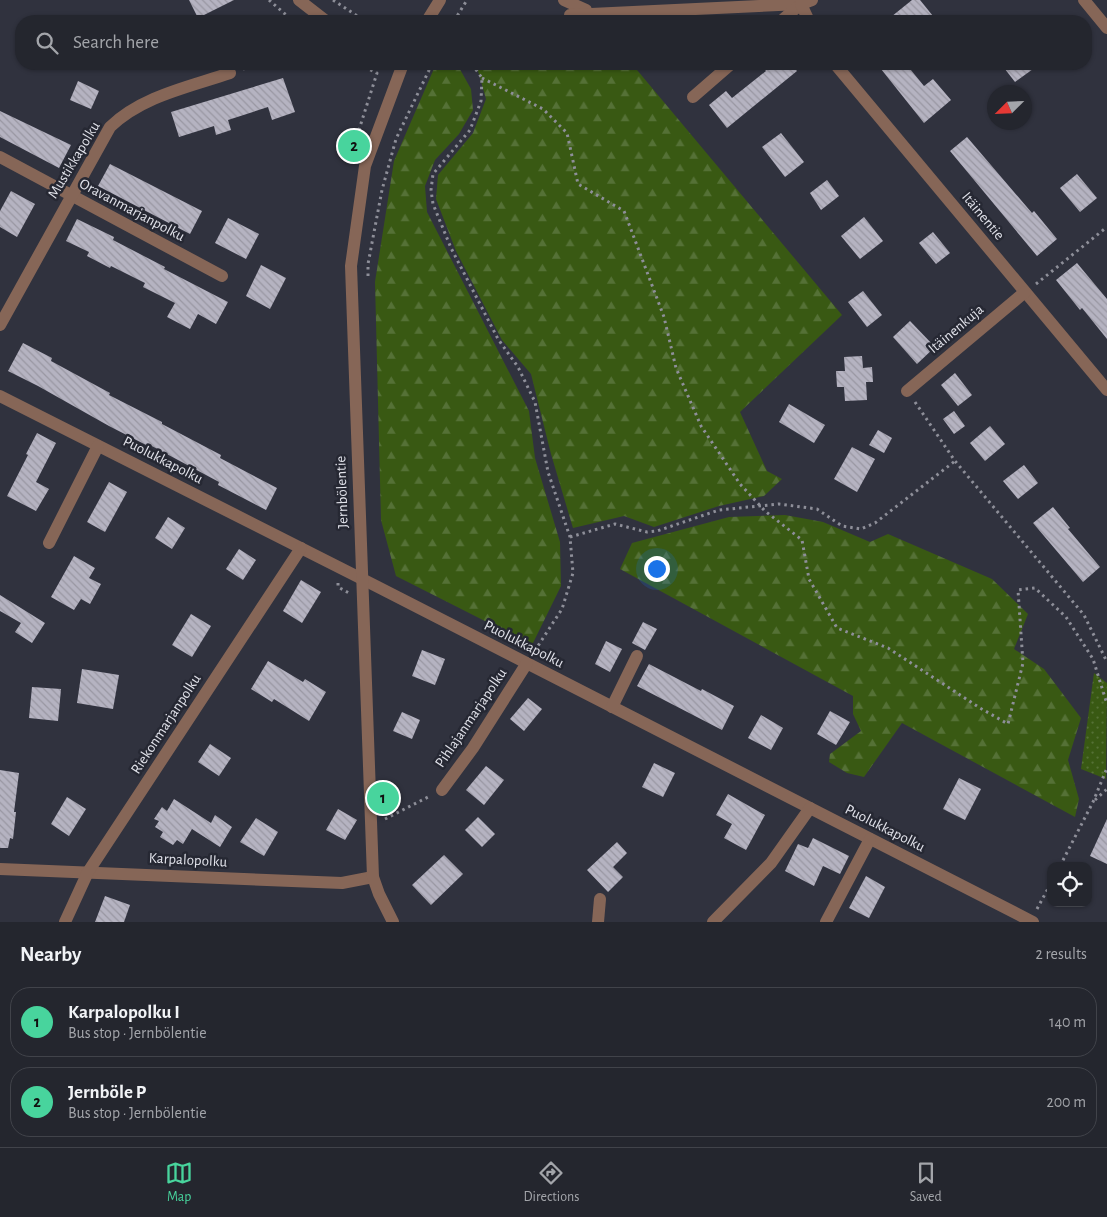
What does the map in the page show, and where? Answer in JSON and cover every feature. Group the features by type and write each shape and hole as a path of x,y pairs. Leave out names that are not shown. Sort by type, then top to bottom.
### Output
{"street":[{"path":"299,0 318,15"},
{"path":"431,15 440,0"},
{"path":"564,0 586,10 587,14"},
{"path":"1084,0 1107,28"},
{"path":"570,15 804,1"},
{"path":"788,15 804,1"},
{"path":"804,1 808,15"},
{"name":"Jernbölentie","path":"393,922 373,877 351,266 365,166 397,70"},
{"path":"692,97 724,70"},
{"name":"Itäinentie","path":"840,70 1107,390"},
{"name":"Mustikkapolku","path":"0,325 110,128 125,114 148,101 230,73"},
{"name":"Oravanmarjanpolku","path":"0,157 222,276"},
{"name":"Itäinenkuja","path":"907,391 1026,292"},
{"name":"Puolukkapolku","path":"0,396 1032,922"},
{"path":"49,543 98,446"},
{"name":"Riekonmarjanpolku","path":"66,922 88,872 301,548"},
{"path":"612,707 637,656"},
{"name":"Pihlajanmarjapolku","path":"442,790 473,748 527,663"},
{"path":"713,922 771,864 810,808"},
{"path":"826,922 870,839"},
{"name":"Karpalopolku","path":"0,869 342,883 373,877"},
{"path":"598,922 600,899"}],"path":[{"path":"269,0 286,15"},
{"path":"333,0 357,15"},
{"path":"458,15 467,0"},
{"path":"351,155 377,73 372,70"},
{"path":"368,282 368,264 382,190 396,139 429,70"},
{"path":"476,70 482,78 543,109 567,133 578,184 624,211 664,317 676,368 701,426 740,484 760,506 802,540 810,579 838,628 888,648 1008,724 1024,663 1018,590 1035,588 1066,617 1093,660 1107,704"},
{"path":"482,78 481,101 470,130 433,174 431,190 434,204 451,248 498,339 518,367 535,402 548,472 570,537 573,573 562,609 527,663"},
{"path":"1026,292 1107,227"},
{"path":"907,391 955,461 1084,615 1107,662"},
{"path":"570,537 615,524 647,532 658,531 719,510 779,504 817,509 842,526 861,529 875,523 955,461"},
{"path":"1062,862 1094,802 1107,768"},
{"path":"1094,802 1107,789"},
{"path":"383,813 383,820 442,790"},
{"path":"1032,922 1047,891"}],"green space":[{"path":"433,70 460,70 471,89 473,110 459,134 435,160 425,186 427,212 529,411 535,458 560,542 561,586 532,645 396,576 381,520 375,282 394,161"},
{"path":"478,70 637,70 842,315 740,412 767,471 782,479 764,496 719,506 654,527 624,516 573,528 551,454 531,374 502,340 456,251 436,199 438,175 473,133 486,99"},
{"path":"785,515 823,522 870,542 888,534 992,579 1028,614 1014,649 1044,669 1081,718 1068,760 1079,799 1075,817 902,723 864,777 847,773 829,762 830,754 861,731 853,714 853,696 620,569 632,543 729,517"},
{"path":"1094,673 1107,683 1106,779 1081,769"}],"building":[{"path":"189,0 234,0 204,15 196,15"},
{"path":"912,0 920,0 932,15 893,15"},
{"path":"882,70 911,70 924,86 933,79 951,100 924,123"},
{"path":"1006,70 1032,70 1015,82"},
{"path":"766,71 797,71 727,128 709,105 726,91 732,98"},
{"path":"283,78 295,112 272,120 268,107 228,120 231,130 216,135 214,126 179,137 171,112"},
{"path":"78,81 99,91 91,109 70,100"},
{"path":"0,111 71,145 59,168 0,137"},
{"path":"781,133 804,162 785,177 762,147"},
{"path":"967,137 1032,213 1034,211 1057,239 1037,256 950,151"},
{"path":"110,164 202,211 190,234 98,186"},
{"path":"1077,174 1097,198 1080,212 1060,188"},
{"path":"827,180 839,196 821,210 810,193"},
{"path":"11,191 35,204 17,237 0,227 0,211"},
{"path":"864,217 883,241 860,259 841,236"},
{"path":"228,218 259,234 246,259 215,243"},
{"path":"77,219 114,237 113,240 228,302 216,324 198,314 190,329 167,317 175,303 143,287 145,283 87,256 89,252 66,241"},
{"path":"933,232 950,253 936,264 919,243"},
{"path":"1077,263 1107,299 1107,339 1056,280"},
{"path":"261,265 286,278 270,309 246,296"},
{"path":"863,291 882,315 867,327 848,302"},
{"path":"910,321 935,347 917,364 893,337"},
{"path":"23,343 52,358 51,361 110,393 109,395 162,422 162,424 221,455 220,458 277,488 266,510 218,485 219,482 150,445 150,447 109,426 8,371"},
{"path":"862,356 863,368 872,367 873,382 866,382 867,400 845,401 844,387 837,387 836,371 845,371 844,357"},
{"path":"955,373 972,395 958,406 941,385"},
{"path":"789,404 825,425 814,443 779,422"},
{"path":"954,411 965,426 954,434 943,419"},
{"path":"990,426 1005,444 985,461 970,443"},
{"path":"878,430 892,438 884,453 869,445"},
{"path":"37,433 56,443 36,482 49,489 36,511 7,496"},
{"path":"852,447 875,459 857,492 834,479"},
{"path":"1024,465 1038,483 1018,499 1003,481"},
{"path":"109,482 127,492 105,532 87,522"},
{"path":"1053,507 1070,528 1068,529 1100,567 1083,582 1033,523"},
{"path":"168,517 185,528 172,549 155,538"},
{"path":"239,549 256,560 243,580 226,569"},
{"path":"74,556 95,568 89,578 101,584 90,604 81,599 74,610 51,597"},
{"path":"301,580 321,592 302,623 283,611"},
{"path":"0,595 45,623 32,643 15,632 21,623 0,611"},
{"path":"191,614 211,626 192,657 172,645"},
{"path":"643,622 657,629 645,650 632,643"},
{"path":"606,641 622,649 610,672 595,664"},
{"path":"422,650 445,659 435,685 412,676"},
{"path":"268,661 303,682 305,679 326,692 309,721 274,699 272,702 251,689"},
{"path":"649,664 734,706 722,730 637,686"},
{"path":"82,669 119,675 113,709 77,703"},
{"path":"32,687 61,689 58,721 29,718"},
{"path":"528,698 542,709 524,731 510,719"},
{"path":"830,711 850,722 836,745 817,734"},
{"path":"402,712 420,720 412,739 393,731"},
{"path":"761,715 783,728 771,750 748,738"},
{"path":"210,744 231,758 219,776 198,762"},
{"path":"654,763 675,773 663,797 642,787"},
{"path":"486,766 504,780 484,805 466,790"},
{"path":"0,770 19,773 13,839 10,838 8,848 0,848"},
{"path":"959,778 981,789 965,820 943,809"},
{"path":"728,794 765,815 746,850 724,838 732,824 716,815"},
{"path":"67,797 86,809 69,836 51,824"},
{"path":"174,799 211,823 215,815 232,827 220,847 192,829 183,844 177,840 173,845 160,837 163,832 155,827 159,821 154,819 162,807 167,811"},
{"path":"338,809 357,820 345,840 326,830"},
{"path":"478,817 495,834 482,847 465,830"},
{"path":"256,818 278,832 264,856 240,842"},
{"path":"1107,819 1107,864 1090,856"},
{"path":"813,838 849,856 840,874 823,866 814,886 785,871 798,844 808,848"},
{"path":"617,842 627,853 613,867 623,877 608,892 587,870"},
{"path":"444,855 463,874 431,905 412,885"},
{"path":"866,876 885,887 869,918 849,908"},
{"path":"105,896 130,905 124,922 95,922"}],"place":[{"name":"Jernböle P","path":"354,146"},
{"name":"Karpalopolku I","path":"383,798"}]}
